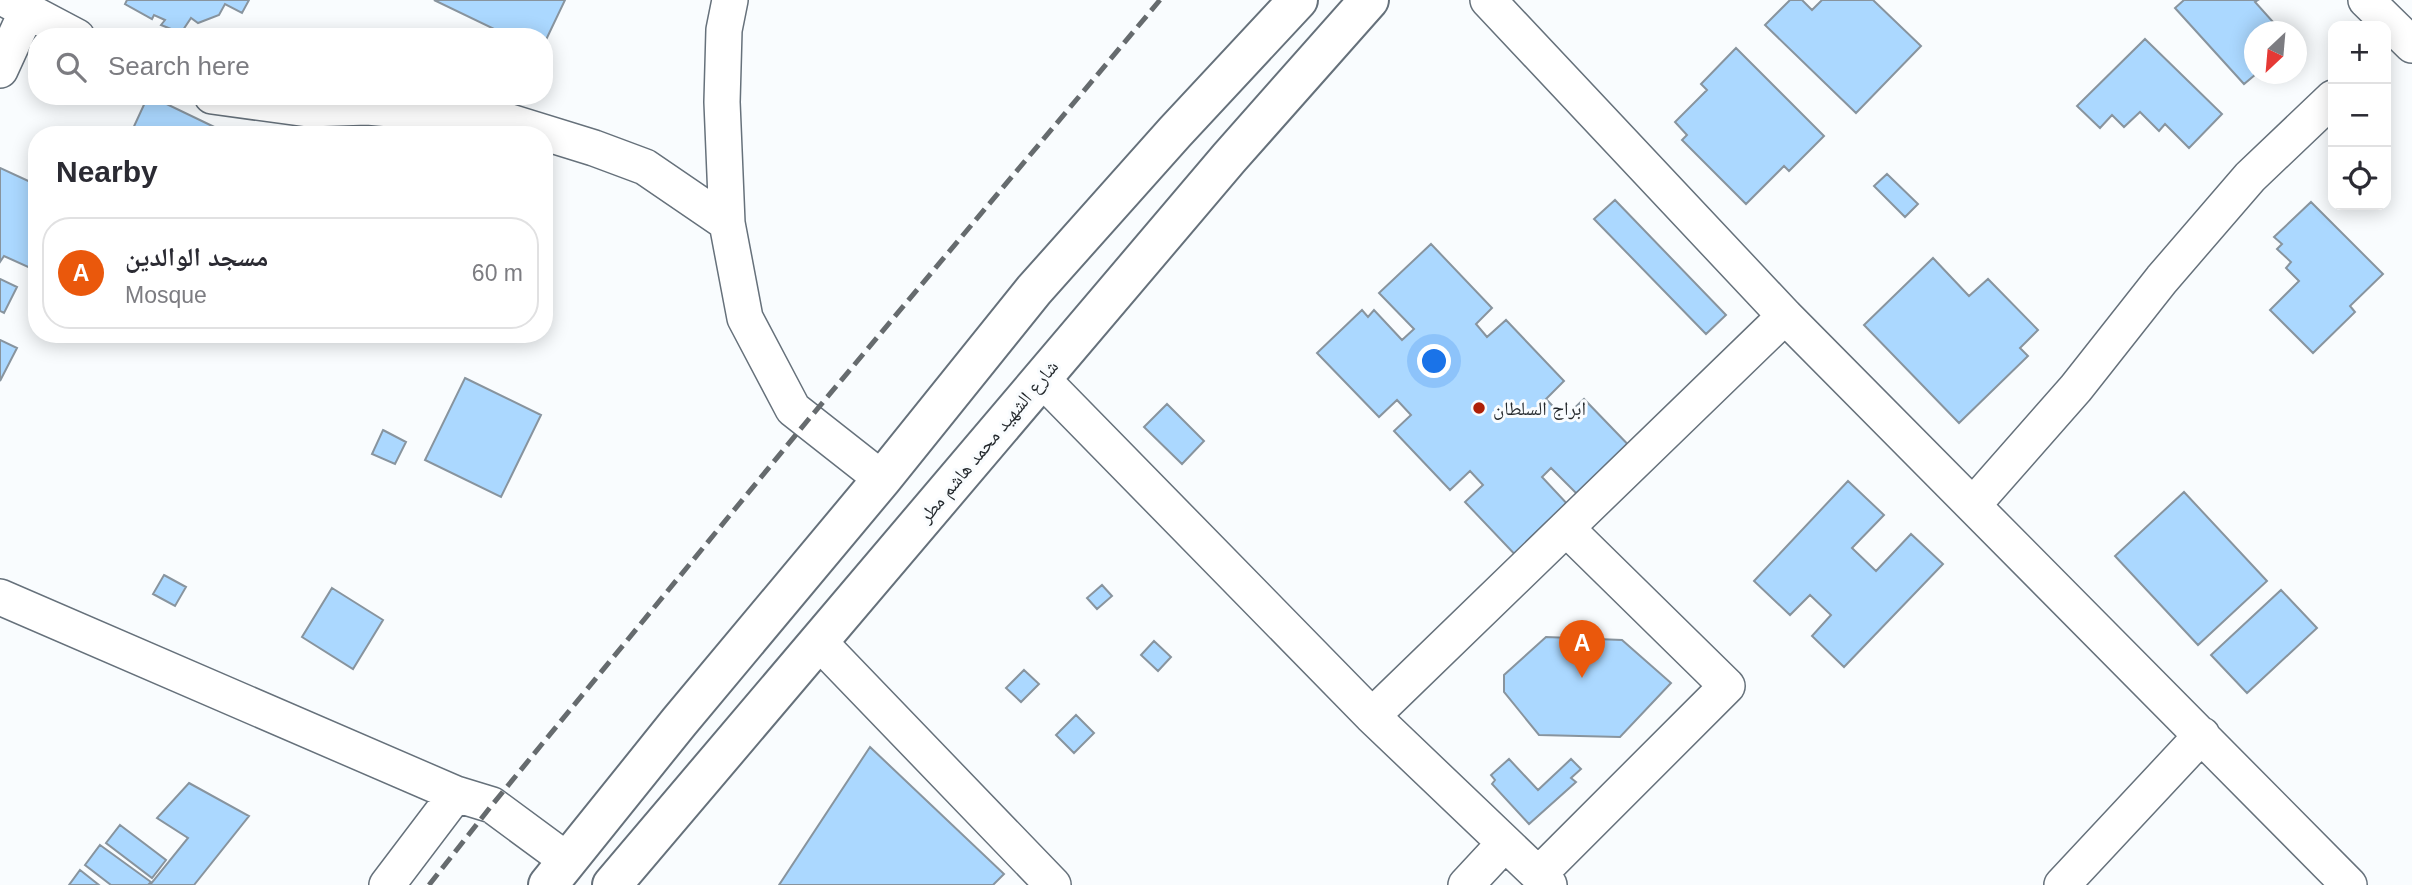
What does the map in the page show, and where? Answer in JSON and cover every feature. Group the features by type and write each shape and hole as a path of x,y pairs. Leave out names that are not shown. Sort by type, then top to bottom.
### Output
{"main road":[{"path":"558,873 1034,290 1298,0"},
{"name":"شارع الشهيد محمد هاشم مطر","path":"612,885 1228,158 1368,0"}],"street":[{"path":"730,0 724,30 722,102 727,223 745,318 793,409 882,479"},
{"path":"1488,0 1785,316 2349,885"},
{"path":"2366,0 2402,36"},
{"path":"0,70 17,5 60,28"},
{"path":"1973,505 2076,388 2162,279 2250,177 2328,103"},
{"path":"278,105 308,109 367,107 497,118 523,126"},
{"path":"553,135 645,167 727,223"},
{"path":"1372,716 1785,316"},
{"path":"1041,378 1372,716 1543,880 1727,685 1566,528"},
{"path":"0,597 456,794 492,804 558,873"},
{"path":"818,641 1054,885"},
{"path":"2062,885 2202,735"},
{"path":"387,885 456,794"},
{"path":"1466,885 1505,843"}],"building":[{"path":"127,0 249,0 242,13 225,4 219,15 198,23 191,18 184,28 161,25 165,20 154,15 152,19 125,4"},
{"path":"434,0 565,0 552,28 492,28"},
{"path":"1790,0 1802,0 1812,10 1822,0 1873,0 1921,46 1856,113 1765,25"},
{"path":"2184,0 2258,0 2255,2 2272,21 2244,21 2244,84 2175,8"},
{"path":"2145,39 2222,114 2189,148 2165,124 2159,131 2140,112 2124,127 2112,115 2100,128 2077,106"},
{"path":"1736,48 1824,136 1789,171 1784,166 1746,204 1682,140 1687,135 1675,122 1707,90 1701,84"},
{"path":"144,105 169,105 212,126 134,126"},
{"path":"0,168 28,181 28,267 4,256 0,262"},
{"path":"1887,174 1918,204 1905,217 1874,186"},
{"path":"1615,200 1726,315 1706,334 1594,219"},
{"path":"2311,202 2383,274 2350,306 2355,312 2313,353 2270,310 2299,281 2286,268 2291,262 2277,249 2282,244 2274,237"},
{"name":"ابراج السلطان","path":"1431,244 1492,308 1476,324 1487,337 1506,320 1564,381 1546,399 1564,418 1584,399 1639,456 1582,499 1551,468 1542,477 1571,508 1523,563 1465,502 1483,485 1470,471 1450,490 1394,431 1411,415 1397,400 1379,417 1317,353 1362,310 1368,317 1374,310 1402,340 1414,329 1379,293"},
{"path":"1933,258 1969,296 1988,279 2038,330 2020,348 2028,356 1959,423 1864,325"},
{"path":"0,279 17,287 4,313 0,311"},
{"path":"0,340 17,348 0,381"},
{"path":"465,378 541,415 501,497 425,460"},
{"path":"1167,404 1204,441 1182,464 1144,427"},
{"path":"383,430 406,442 395,464 372,454"},
{"path":"1848,481 1884,515 1852,548 1876,571 1911,534 1943,564 1844,667 1812,636 1831,615 1810,595 1790,615 1754,581"},
{"path":"2184,492 2267,581 2198,645 2115,556"},
{"path":"164,575 186,587 175,606 153,594"},
{"path":"1102,585 1112,596 1097,609 1087,598"},
{"path":"332,588 383,620 353,669 302,637"},
{"path":"2281,590 2317,628 2247,693 2211,655"},
{"path":"1546,637 1622,640 1671,683 1620,737 1539,735 1504,692 1504,675"},
{"path":"1154,641 1171,657 1158,671 1141,655"},
{"path":"1024,670 1039,684 1021,702 1006,688"},
{"path":"1076,715 1094,733 1074,753 1056,735"},
{"path":"870,747 1004,874 993,885 779,885"},
{"path":"1509,759 1538,790 1571,759 1581,769 1571,778 1576,782 1529,824 1492,784 1495,780 1491,775"},
{"path":"189,783 249,816 194,885 150,885 188,838 157,818"},
{"path":"120,825 166,860 152,878 106,843"},
{"path":"100,845 151,882 148,885 111,885 85,865"},
{"path":"80,870 99,885 69,885"}],"railway":[{"path":"429,885 808,420 1160,0"}],"place":[{"name":"ابراج السلطان","path":"1479,408"},
{"name":"مسجد الوالدين","path":"1582,678"}]}
